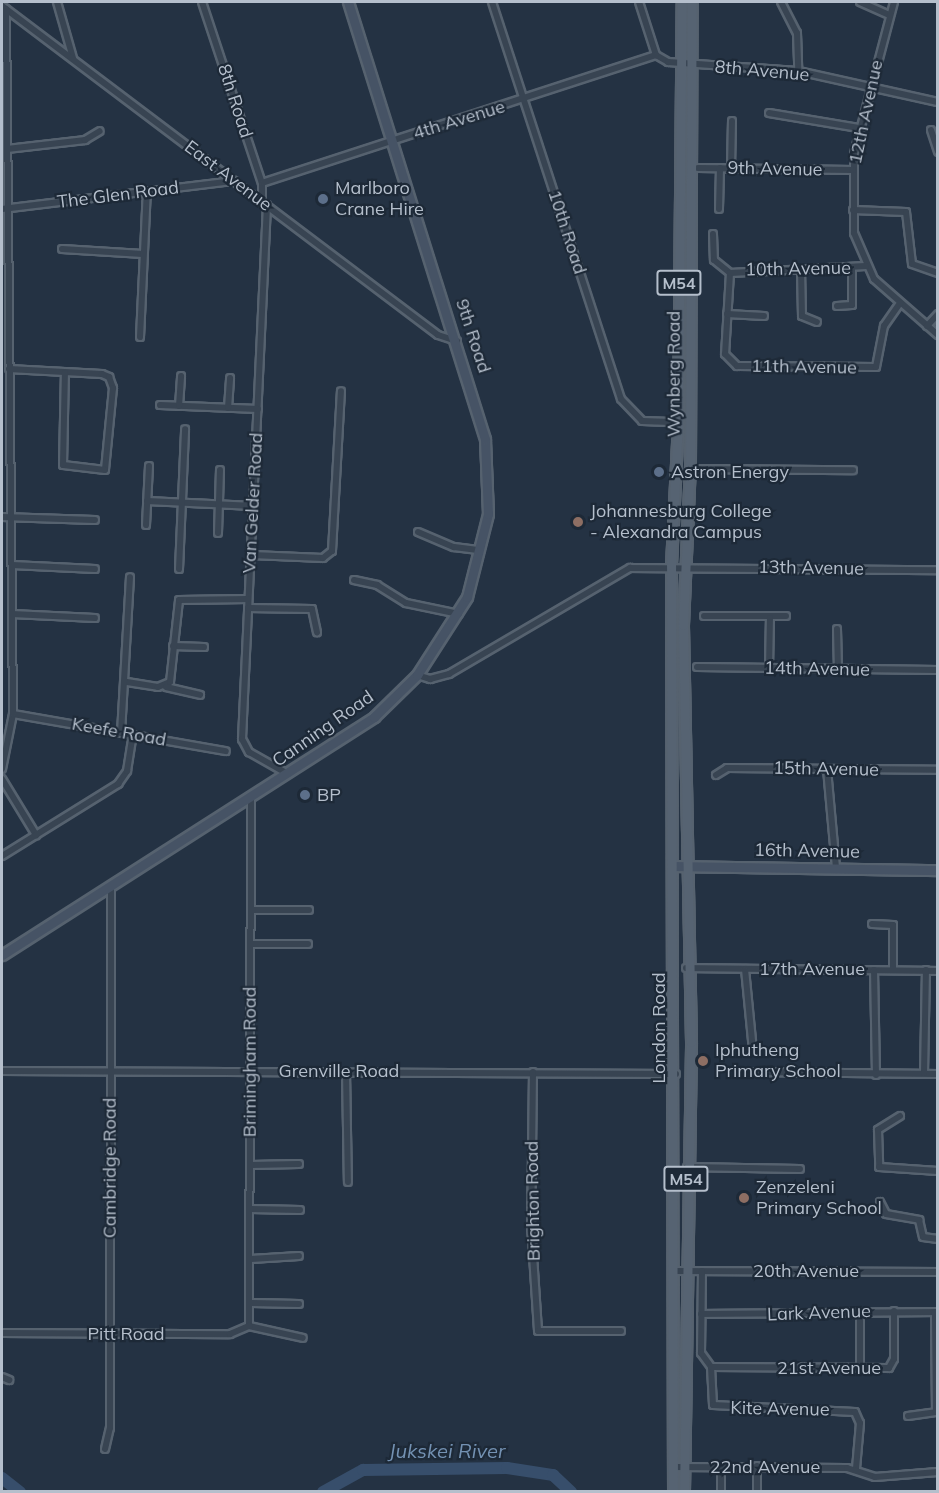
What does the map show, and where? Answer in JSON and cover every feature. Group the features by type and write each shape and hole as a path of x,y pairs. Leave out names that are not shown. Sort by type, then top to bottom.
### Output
{"main road":[{"name":"9th Road","path":"348,2 458,341 487,456 489,496 481,550 459,614 417,675"},
{"name":"Wynberg Road","path":"682,2 686,66 690,470 684,566"},
{"name":"Wynberg Road","path":"671,565 678,422 686,66 692,2"},
{"name":"London Road","path":"671,565 676,866 673,1491"},
{"name":"London Road","path":"684,566 688,866 686,968 691,1042 686,1167 684,1491"},
{"name":"Canning Road","path":"2,955 374,717 417,675"},
{"name":"16th Avenue","path":"676,866 938,870"}],"street":[{"path":"57,2 73,59"},
{"name":"8th Road","path":"202,2 262,183 264,203"},
{"name":"10th Road","path":"492,2 624,405 642,421 678,422"},
{"path":"639,2 656,55"},
{"path":"781,2 796,33 798,71"},
{"path":"860,2 889,15"},
{"name":"12th Avenue","path":"894,2 859,128 853,170 855,238 866,266 900,303 938,335"},
{"path":"2,769 13,714 4,8"},
{"name":"East Avenue","path":"4,8 438,336 458,341"},
{"name":"4th Avenue","path":"262,183 524,100 656,55"},
{"name":"8th Avenue","path":"656,55 686,66 798,71 938,102"},
{"path":"769,113 859,128"},
{"path":"731,168 732,121"},
{"path":"931,130 938,152"},
{"path":"7,149 78,141 100,131"},
{"name":"9th Avenue","path":"698,168 853,170"},
{"path":"719,209 720,168"},
{"name":"The Glen Road","path":"5,208 234,181"},
{"path":"140,337 147,191"},
{"name":"Van Gelder Road","path":"264,203 258,409 242,739 249,752 288,774"},
{"path":"853,210 906,212 912,264 938,273"},
{"path":"713,234 715,262 730,273 727,314 764,316"},
{"path":"62,249 143,254"},
{"name":"10th Avenue","path":"730,273 801,269 852,270 866,266"},
{"path":"801,269 803,317 817,322"},
{"path":"837,306 852,304 852,270"},
{"name":"11th Avenue","path":"727,314 726,354 732,364 876,367 884,326 900,303"},
{"path":"927,326 938,314"},
{"path":"9,369 102,374 113,383 105,470 63,465 65,373"},
{"path":"179,406 181,376"},
{"path":"228,408 230,378"},
{"path":"252,555 323,558 332,550 341,391"},
{"path":"160,405 258,409"},
{"path":"179,569 185,429"},
{"path":"146,525 149,466"},
{"path":"218,534 220,470"},
{"path":"690,470 853,470"},
{"path":"147,501 254,506"},
{"path":"2,518 95,520"},
{"path":"418,532 454,548 481,550"},
{"path":"12,565 95,569"},
{"path":"417,675 430,680 449,674 613,574 671,565"},
{"name":"13th Avenue","path":"671,565 938,570"},
{"path":"122,733 127,682 129,577"},
{"path":"354,580 377,585 406,603 459,614"},
{"path":"166,687 179,600 248,599"},
{"path":"248,608 312,609 317,632"},
{"path":"12,614 95,618"},
{"path":"704,616 770,618 786,616"},
{"path":"769,668 770,618"},
{"path":"837,629 837,669"},
{"path":"173,646 204,647"},
{"name":"14th Avenue","path":"697,667 938,670"},
{"path":"127,682 166,687 200,696"},
{"name":"Keefe Road","path":"13,714 226,751"},
{"path":"2,856 123,780 134,735"},
{"name":"15th Avenue","path":"716,775 727,768 938,770"},
{"path":"827,769 836,868"},
{"path":"2,779 36,835"},
{"name":"Brimingham Road","path":"249,1326 252,1303 251,797"},
{"name":"Cambridge Road","path":"105,1449 110,1434 111,886"},
{"path":"251,910 309,910"},
{"path":"872,924 893,925 893,970"},
{"path":"250,944 308,944"},
{"name":"17th Avenue","path":"686,968 938,970"},
{"path":"744,969 753,1050"},
{"path":"874,970 876,1075"},
{"path":"924,1073 926,970"},
{"name":"Grenville Road","path":"2,1071 250,1070 676,1074"},
{"path":"346,1071 348,1182"},
{"name":"Brighton Road","path":"533,1072 531,1225 538,1331 621,1332"},
{"path":"754,1072 938,1074"},
{"path":"900,1116 878,1130 879,1167 938,1171"},
{"path":"251,1165 299,1164"},
{"path":"686,1167 800,1169"},
{"path":"880,1202 886,1214 919,1220 923,1237 938,1239"},
{"path":"251,1209 300,1210"},
{"path":"251,1259 299,1256"},
{"name":"20th Avenue","path":"675,1271 938,1272"},
{"name":"Kite Avenue","path":"702,1271 702,1356 711,1367 711,1399 718,1407 855,1412 860,1423 856,1469"},
{"path":"252,1303 299,1304"},
{"name":"21st Avenue","path":"711,1367 860,1369 892,1365 894,1311"},
{"path":"908,1416 934,1415 936,1312"},
{"name":"Lark Avenue","path":"701,1314 936,1312"},
{"path":"860,1313 860,1369"},
{"path":"249,1326 303,1338"},
{"name":"Pitt Road","path":"2,1334 230,1334 249,1326"},
{"path":"2,1377 9,1380"},
{"path":"757,1466 757,1491"},
{"name":"22nd Avenue","path":"673,1467 757,1466 856,1469 874,1477 938,1472"},
{"path":"721,1467 722,1491"}],"waterway":[{"name":"Jukskei River","path":"323,1492 363,1470 507,1468 553,1475 571,1492"},
{"name":"Jukskei River","path":"2,1478 20,1492"}],"place":[{"name":"Marlboro Crane Hire","path":"323,199"},
{"name":"Astron Energy","path":"659,472"},
{"name":"Johannesburg College - Alexandra Campus","path":"578,522"},
{"name":"BP","path":"305,795"},
{"name":"Iphutheng Primary School","path":"703,1061"},
{"name":"Zenzeleni Primary School","path":"744,1198"}]}
